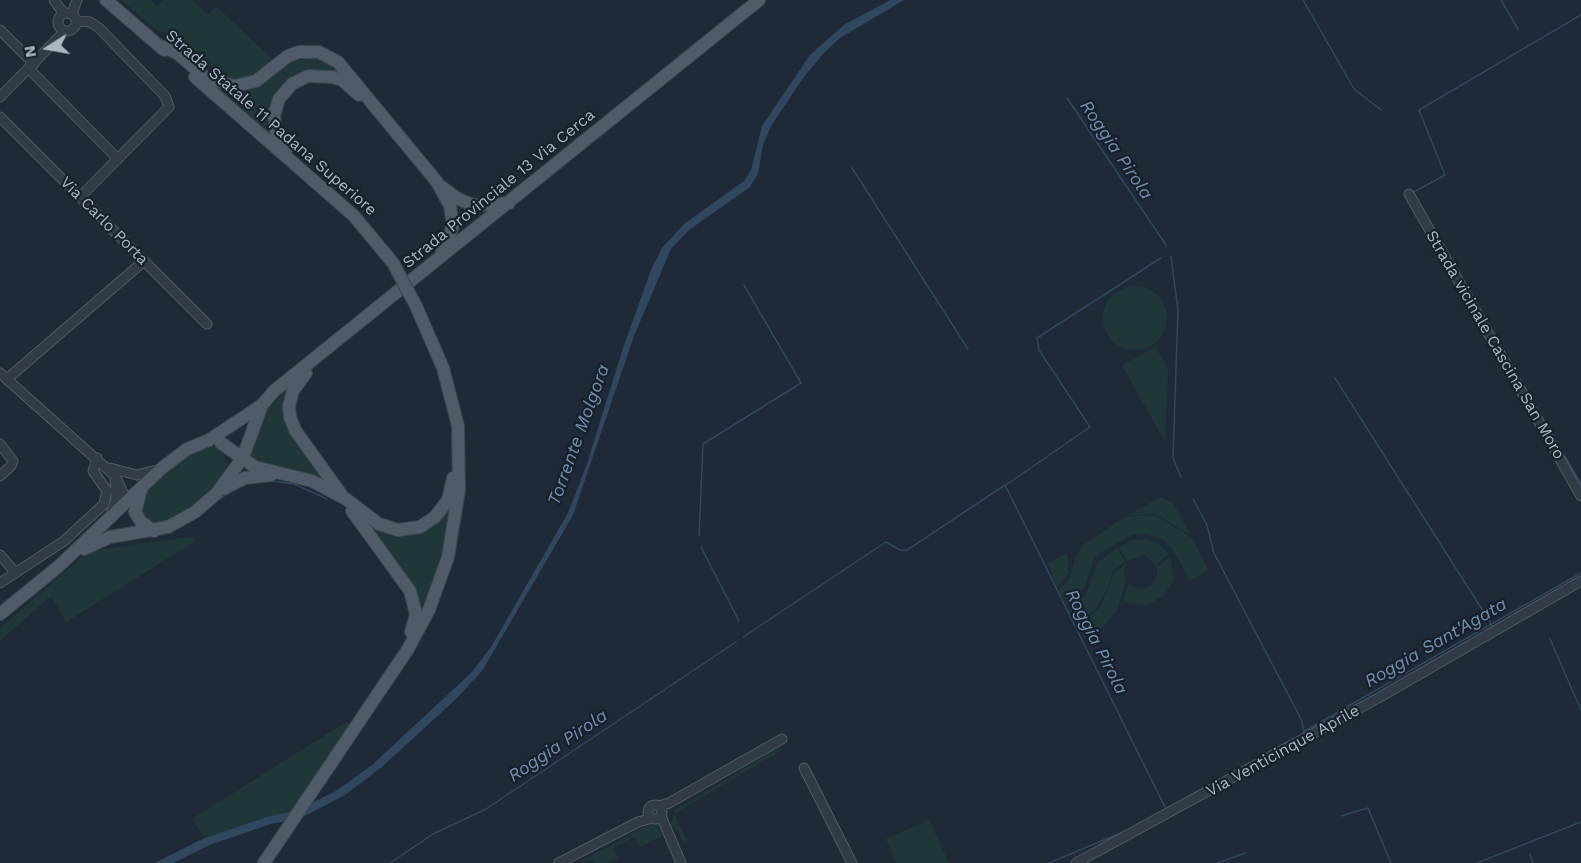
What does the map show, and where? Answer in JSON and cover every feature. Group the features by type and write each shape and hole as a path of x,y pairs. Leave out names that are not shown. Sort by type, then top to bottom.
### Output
{"main road":[{"name":"Strada Statale 11 Padana Superiore","path":"106,0 363,224 393,263 416,306 443,368 458,426 458,501 445,567 419,630 376,699 264,863"},
{"name":"Strada Provinciale 13 Via Cerca","path":"0,614 59,566 162,468 187,449 215,441 262,405 274,391 759,0"},
{"path":"158,45 177,53 206,78 234,86 260,79 292,54 306,51 323,53 344,66 389,126 454,202 462,223 477,229"},
{"path":"318,183 303,162 282,144 276,132 275,110 287,87 308,76 337,78 349,85 389,126"},
{"path":"454,202 479,206 509,203"},
{"path":"438,261 452,230 454,202"},
{"path":"346,499 295,430 289,406 293,391 301,378 337,349 374,312"},
{"name":"Strada Provinciale 13 Via Cerca","path":"59,566 100,541 123,534 154,531 184,519 217,493 243,457 262,405"},
{"path":"215,441 260,469 306,479 332,491 384,526 409,530 429,522 441,512 450,496 458,426"},
{"path":"215,441 231,460 229,479"},
{"path":"217,493 245,478 287,475"},
{"path":"143,487 135,512 141,522 154,531"},
{"path":"332,491 357,516 405,582 414,606 414,628 385,675 376,699"}],"street":[{"path":"0,97 65,31 75,28 70,16 54,0"},
{"path":"65,31 59,23 70,16 77,0"},
{"path":"70,16 96,25 168,101 167,112 80,196"},
{"path":"0,30 118,159"},
{"name":"Via Carlo Porta","path":"0,117 207,324"},
{"name":"Strada vicinale Cascina San Moro","path":"1409,194 1581,496"},
{"path":"144,261 3,376 115,476 138,525 154,531"},
{"path":"0,444 12,458 12,463 0,476"},
{"path":"0,582 64,541 104,504 107,490 93,471 97,458"},
{"path":"105,466 137,475 162,468"},
{"path":"108,521 116,499 115,476"},
{"path":"0,555 14,571"},
{"name":"Via Venticinque Aprile","path":"1076,863 1341,719 1581,581"},
{"path":"559,863 656,814 669,803 782,739"},
{"path":"804,768 852,863"},
{"path":"656,814 681,863"}],"green space":[{"path":"121,0 150,0 157,6 164,0 192,0 208,15 216,6 273,60 248,78 227,78 165,33 158,31"},
{"path":"293,56 322,56 351,80 292,78 272,136 214,87 234,89"},
{"path":"1135,286 1147,288 1158,295 1165,306 1167,318 1165,330 1158,341 1147,348 1135,350 1123,348 1112,341 1105,330 1103,318 1105,306 1112,295 1123,288"},
{"path":"1156,347 1168,370 1165,442 1122,365"},
{"path":"289,386 284,402 284,416 326,483 264,467 247,458 263,414"},
{"path":"211,445 221,450 227,462 224,473 211,490 168,521 154,525 145,522 138,503 145,490 180,458"},
{"path":"452,496 444,553 421,618 368,529 408,533"},
{"path":"1160,497 1173,503 1190,535 1156,514 1129,515"},
{"path":"1157,516 1192,538 1208,570 1190,581 1174,551 1165,541 1148,534 1132,535 1095,556 1084,588 1067,605 1059,590 1070,578 1076,556 1082,546 1123,518"},
{"path":"187,537 197,540 66,622 51,596 0,641 0,628 82,557 92,551"},
{"path":"1146,539 1159,544 1169,554 1156,565 1144,555 1127,561 1119,547 1133,540"},
{"path":"1117,548 1125,562 1113,570 1106,591 1096,609 1077,623 1069,609 1086,595 1098,562"},
{"path":"1067,553 1069,572 1057,588 1048,563"},
{"path":"1170,557 1174,578 1164,596 1146,605 1124,602 1128,584 1139,589 1150,587 1157,577 1157,567"},
{"path":"1126,564 1124,573 1126,581 1117,610 1103,627 1085,639 1078,626 1100,608 1114,573"},
{"path":"346,722 358,727 297,814 207,842 192,819"},
{"path":"778,748 782,750 674,814 687,841 683,842 675,826 671,827 674,811"},
{"path":"929,820 949,863 897,863 886,839"},
{"path":"651,823 656,824 662,836 640,847 635,837 614,847 618,858 607,863 596,863 594,860 578,863"}],"water":[{"name":"Torrente Molgora","path":"891,0 904,0 840,38 803,78 771,126 763,145 758,174 750,187 689,230 671,249 634,336 573,515 482,671 456,699 383,766 345,795 301,818 271,824 212,844 173,863 155,863 200,840 267,817 295,811 336,791 372,765 471,673 491,647 568,513 587,464 623,348 651,270 662,248 684,224 744,181 751,170 762,126 810,55 845,24"}],"waterway":[{"path":"1303,0 1354,89 1381,110"},
{"path":"1501,0 1518,29"},
{"path":"1412,193 1445,175 1419,110 1581,15"},
{"name":"Roggia Pirola","path":"1067,98 1166,245"},
{"path":"852,168 968,349"},
{"name":"Roggia Pirola","path":"1171,257 1178,310 1173,458 1181,477"},
{"name":"Roggia Pirola","path":"1006,485 1090,427 1039,350 1037,338 1161,258"},
{"path":"699,536 703,444 801,383 744,285"},
{"path":"1493,332 1581,484"},
{"path":"1335,378 1492,625"},
{"path":"272,481 294,484 327,499"},
{"name":"Roggia Pirola","path":"743,637 886,542 900,550 907,550 1005,485 1166,809"},
{"path":"220,499 235,489"},
{"name":"Roggia Pirola","path":"1193,499 1207,525 1214,553 1301,719 1304,731"},
{"path":"701,547 739,621"},
{"name":"Roggia Sant'Agata","path":"1303,732 1581,573"},
{"path":"1550,639 1581,710"},
{"name":"Roggia Pirola","path":"390,863 433,834 486,809 736,642"},
{"name":"Roggia Sant'Agata","path":"1166,809 1294,738"},
{"path":"1341,816 1368,808 1391,863"},
{"path":"1477,863 1581,822"},
{"name":"Roggia Sant'Agata","path":"1049,863 1123,832"},
{"path":"1218,863 1245,853"},
{"path":"1530,855 1533,863"}]}
